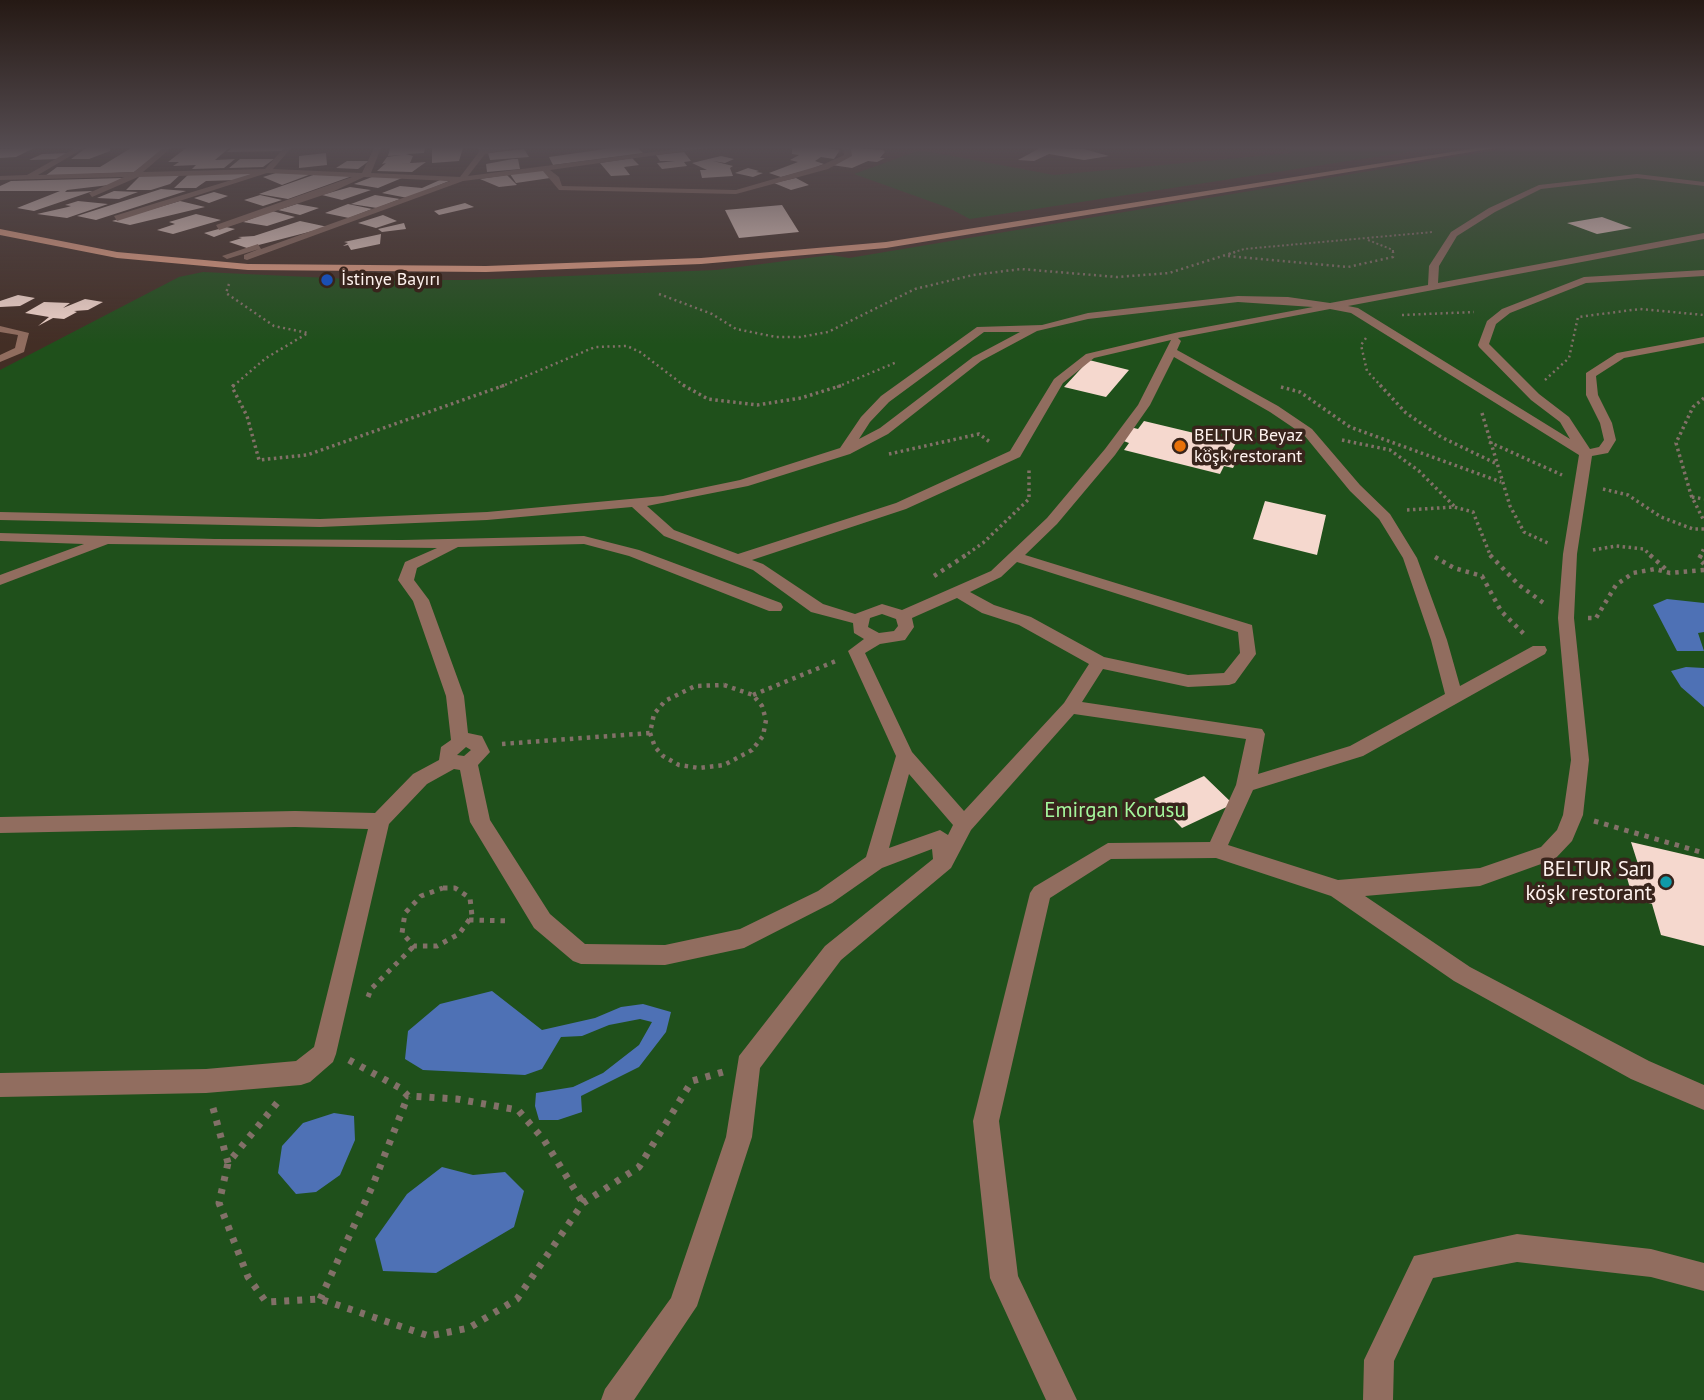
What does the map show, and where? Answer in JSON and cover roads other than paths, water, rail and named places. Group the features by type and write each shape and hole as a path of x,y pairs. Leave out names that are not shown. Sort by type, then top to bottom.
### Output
{"main road":[{"path":"0,232 117,255 210,265 233,266 247,262 531,262 666,257 814,246 1053,213"},
{"path":"0,222 111,243 227,256 247,262 410,270 601,267 811,253 1084,213"},
{"path":"210,265 227,256"}],"street":[{"path":"117,218 132,213"},
{"path":"219,227 260,213"},
{"path":"227,256 282,243 366,213"},
{"path":"1433,288 1434,266 1454,234 1487,213"},
{"path":"739,559 830,532 901,506 1015,454 1058,381 1083,358 1179,335 1704,236"},
{"path":"247,262 282,243"},
{"path":"1338,889 1480,877 1548,853 1565,835 1573,816 1580,760 1566,618 1570,551 1586,454 1565,420 1483,345 1491,323 1506,311 1584,280 1704,273"},
{"path":"0,516 320,523 487,516 635,502 743,483 845,451 884,431 976,359 1012,338 1088,316 1238,299 1288,300 1354,310 1586,454 1603,450 1610,440 1606,423 1592,395 1590,375 1621,355 1704,340"},
{"path":"845,451 865,420 884,399 981,329 1042,328"},
{"path":"0,329 24,333 20,350 0,359"},
{"path":"903,616 996,575 1017,557 1052,521 1110,452 1144,405 1179,335"},
{"path":"1665,345 1704,354"},
{"path":"1171,351 1274,409 1308,432 1355,488 1385,517 1410,558 1439,640 1454,697"},
{"path":"635,502 669,533 758,567 817,608 859,620 874,610 890,610 903,616 906,621 904,632 891,639 876,639 856,651 905,756 964,824"},
{"path":"0,580 112,538 150,519"},
{"path":"0,537 112,538 215,543 584,540 634,553 775,607"},
{"path":"460,543 410,565 406,580 421,600 455,696 460,742 448,752 466,757"},
{"path":"959,592 988,609 1025,621 1099,662 1188,681 1229,679 1248,654 1246,629 1017,557"},
{"path":"859,620 860,629 876,639"},
{"path":"1246,785 1356,751 1539,650"},
{"path":"616,1400 683,1306 739,1137 748,1064 833,953 944,862 964,824 1070,707 1099,662"},
{"path":"1070,707 1256,734 1246,785 1216,850"},
{"path":"875,862 905,756"},
{"path":"0,1085 206,1081 301,1073 324,1054 380,821 420,779 466,757"},
{"path":"466,757 480,822 542,921 581,954 665,955 744,938 825,897 875,862 940,838 944,862"},
{"path":"0,825 295,819 380,821"},
{"path":"1062,1400 1004,1278 986,1121 1041,892 1108,851 1216,850 1338,889 1462,974 1640,1070 1704,1098"},
{"path":"1378,1400 1379,1360 1424,1266 1517,1248 1651,1263 1704,1277"}],"water":[{"path":"1667,599 1704,603 1704,632 1698,633 1704,651 1677,651 1653,605"},
{"path":"1686,667 1704,668 1704,707 1681,687 1671,671"},
{"path":"492,991 542,1030 595,1018 621,1007 643,1004 671,1012 666,1032 639,1067 581,1096 582,1112 558,1120 539,1120 535,1106 536,1093 573,1087 603,1073 639,1045 652,1022 640,1019 609,1025 582,1036 561,1037 542,1069 525,1075 423,1070 405,1059 408,1031 440,1004"},
{"path":"334,1113 354,1116 355,1140 340,1175 316,1192 296,1194 278,1173 282,1146 303,1123"},
{"path":"442,1167 473,1175 505,1172 524,1191 514,1227 436,1273 383,1271 375,1239 407,1194"}],"place":[{"name":"İstinye Bayırı","path":"327,280"},
{"name":"BELTUR Beyaz köşk restorant","path":"1180,446"},
{"name":"BELTUR Sarı köşk restorant","path":"1666,882"}],"park label":[{"name":"Emirgan Korusu","path":"1115,811"}]}
